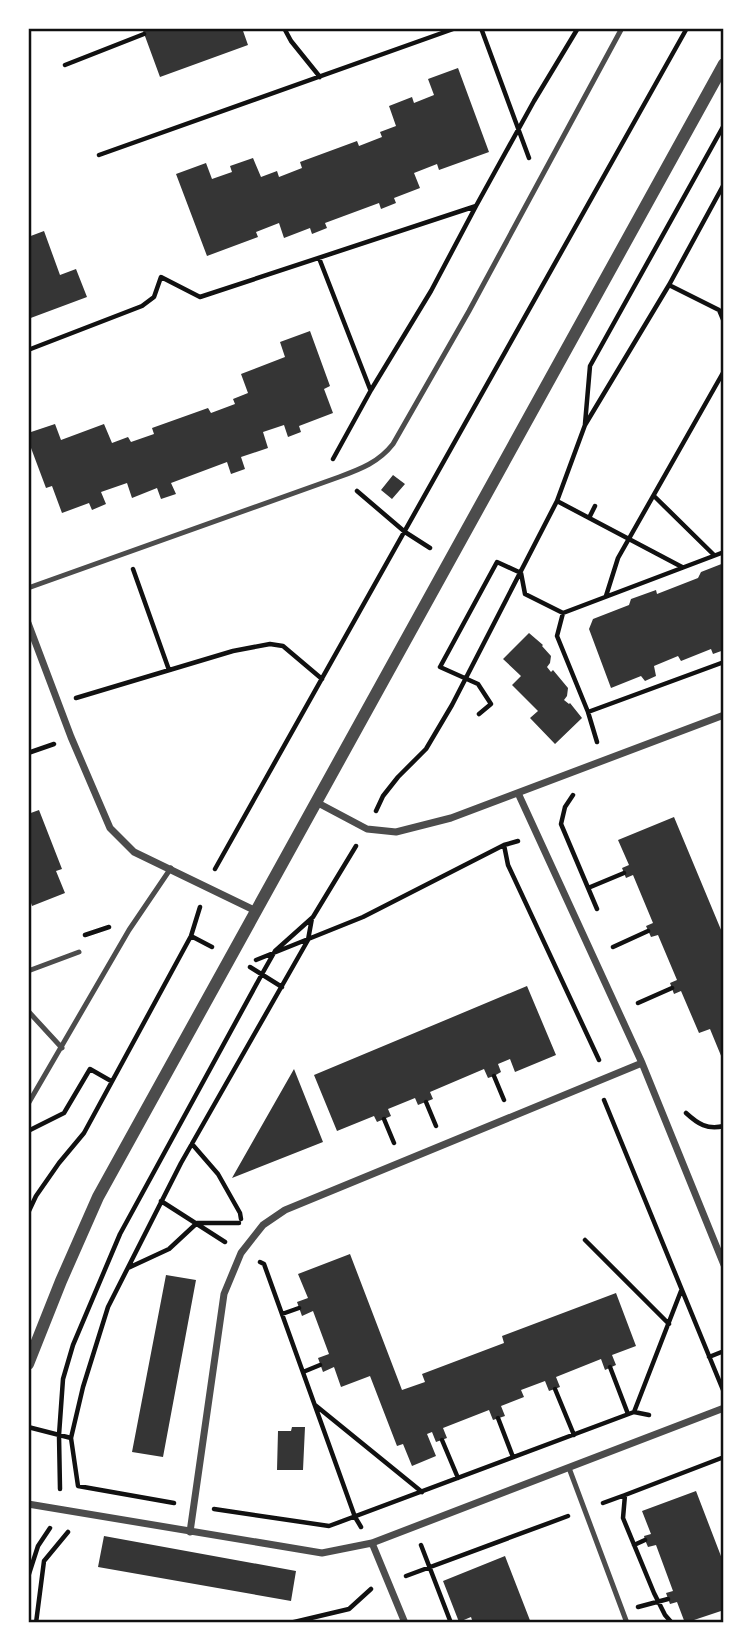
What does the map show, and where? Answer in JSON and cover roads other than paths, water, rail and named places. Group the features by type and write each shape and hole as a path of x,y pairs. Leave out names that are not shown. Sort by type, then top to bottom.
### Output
{"street":[{"path":"28,1364 61,1281 99,1197 724,64"},
{"path":"28,623 110,828 134,852 256,911"},
{"path":"318,803 367,829 396,832 450,818 724,715"},
{"path":"518,793 642,1063 724,1265"},
{"path":"190,1532 224,1294 241,1253 263,1224 285,1210 642,1063"},
{"path":"28,1504 322,1553 372,1544 724,1408"},
{"path":"372,1544 405,1623"}],"lane":[{"path":"28,588 339,477 368,466 384,456 469,311 622,28"},
{"path":"28,1104 130,930 171,868"},
{"path":"28,971 79,952"},
{"path":"28,1011 62,1048"},
{"path":"569,1468 627,1623"}]}
